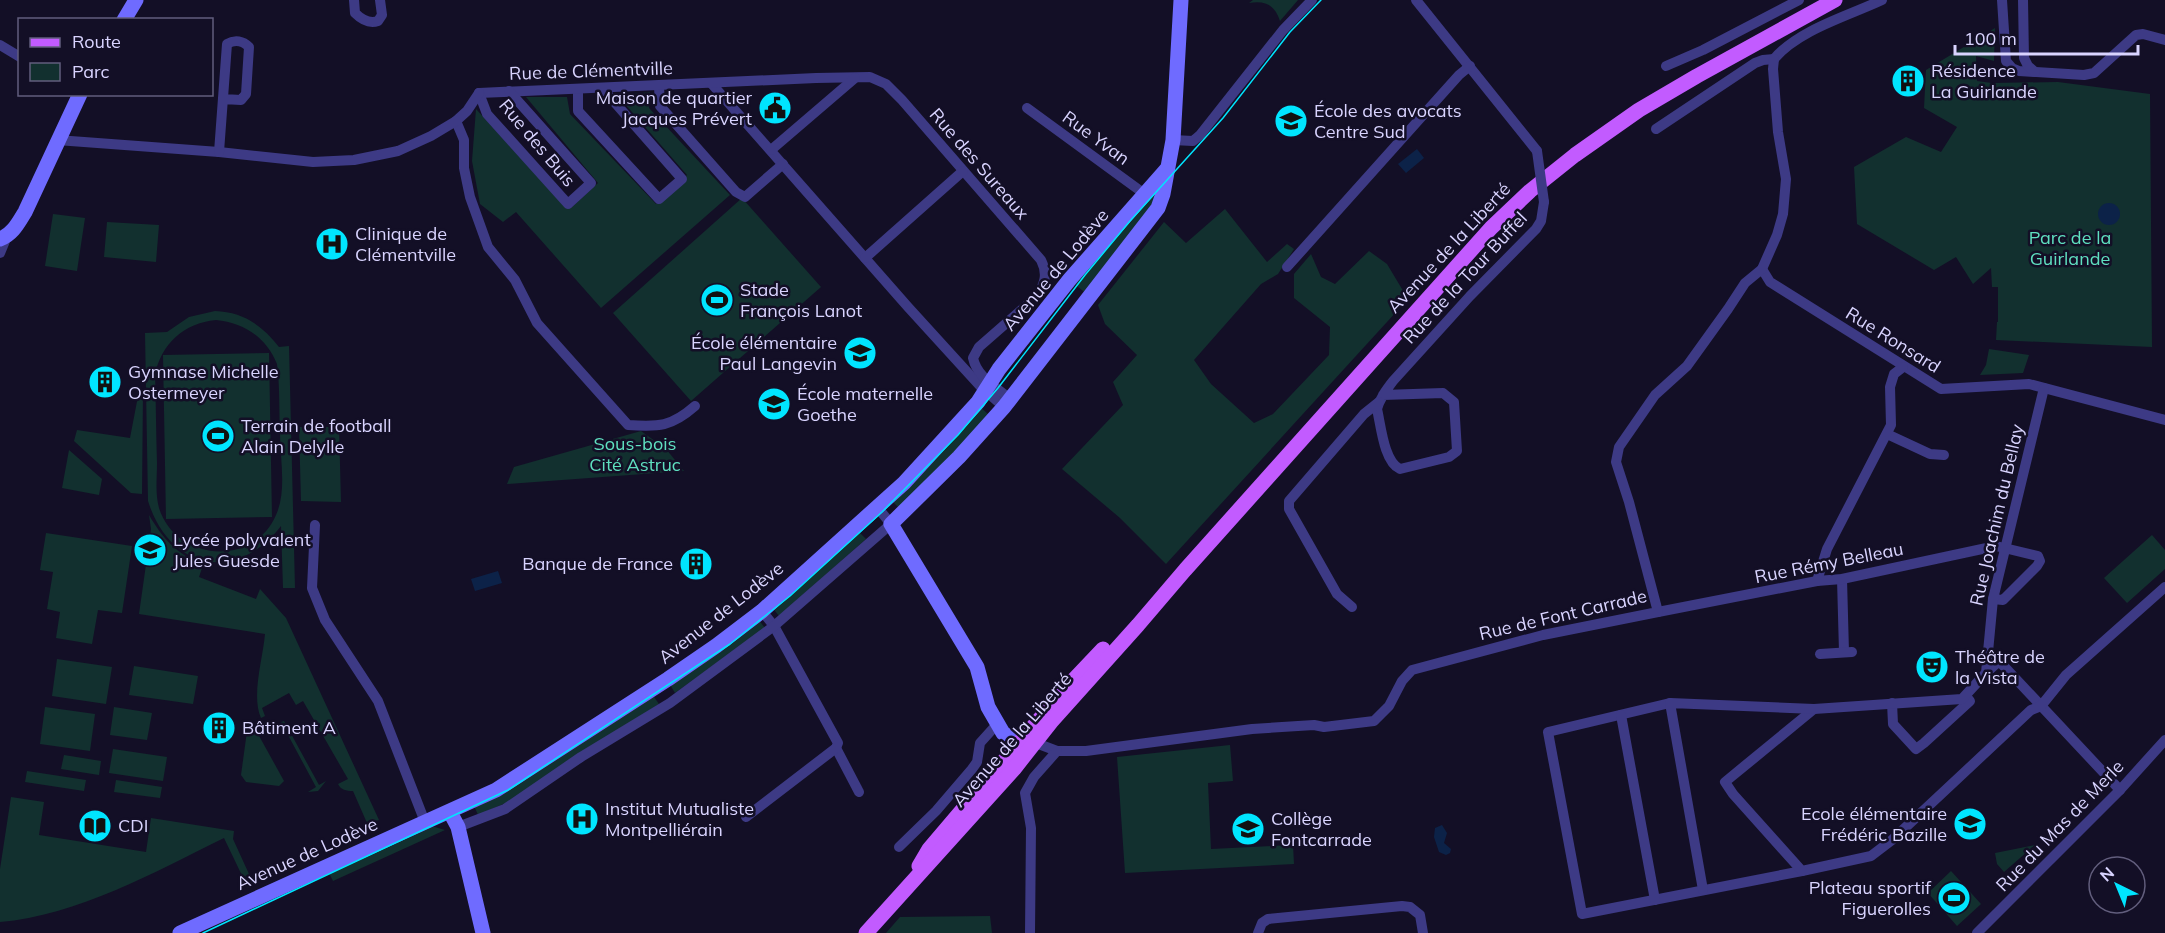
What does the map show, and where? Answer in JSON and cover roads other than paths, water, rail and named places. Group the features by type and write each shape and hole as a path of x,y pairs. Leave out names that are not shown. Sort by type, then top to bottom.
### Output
{"main road":[{"name":"Avenue de la Liberté","path":"866,933 1483,236 1530,191 1575,155 1640,111 1697,76 1833,1"},
{"name":"Avenue de la Liberté","path":"900,897 929,849 1017,743 1076,677 1185,570"}],"street":[{"path":"125,18 136,0"},
{"path":"354,0 355,13 361,19 371,22 378,21 382,15 380,0"},
{"name":"Avenue de Lodève","path":"458,827 505,809 581,757 670,703 774,626 891,524 959,457 1007,403 1158,208 1163,194 1173,140 1181,0"},
{"path":"1173,140 1193,141 1200,135 1283,30 1312,0"},
{"name":"Rue de la Tour Buffel","path":"1352,607 1336,594 1288,509 1289,501 1470,296 1536,228 1541,221 1544,202 1537,151 1416,0"},
{"path":"1666,66 1713,45 1799,0"},
{"path":"1656,129 1755,63 1774,59 1783,49 1801,37 1882,0"},
{"path":"2002,0 2006,61 2012,68 2084,75 2094,73 2136,35 2143,34 2165,40"},
{"path":"2022,0 2024,58 2035,72"},
{"path":"219,152 227,44 232,41 243,42 249,47 246,94 241,100 224,99"},
{"path":"0,45 18,56"},
{"name":"Rue de Font Carrade","path":"1036,743 1057,751 1086,751 1252,729 1314,725 1324,727 1374,721 1389,706 1402,681 1412,670 1543,635 1658,612 1616,462 1619,447 1660,389 1687,366 1745,283 1762,269 1777,236 1783,214 1786,179 1778,132 1774,59"},
{"path":"1287,267 1459,75 1470,66"},
{"name":"Rue des Sureaux","path":"711,83 870,77 886,84 1041,260 1046,276 1043,287 1036,297 979,347 973,358 987,386 1007,403"},
{"path":"771,150 855,78"},
{"path":"711,83 865,258 987,386"},
{"name":"Rue de Clémentville","path":"479,93 711,83"},
{"path":"659,86 660,106 736,192 745,197 783,164"},
{"path":"578,89 578,111 659,199 682,179 602,88"},
{"name":"Rue des Buis","path":"479,93 487,114 568,204 591,183 509,91"},
{"path":"57,140 219,152 313,162 354,160 398,151 431,136 456,121 467,111 479,93"},
{"path":"0,253 4,238 15,228 24,212 79,96"},
{"name":"Rue Yvan","path":"1027,108 1146,195"},
{"path":"456,121 464,140 464,168 470,197 488,247 515,280 537,323 628,425 656,427 672,423 695,406"},
{"name":"Avenue de Lodève","path":"180,933 450,812 512,780 668,680 762,611 878,508 945,439 978,402 987,386 1078,270 1166,170"},
{"path":"865,258 963,171"},
{"name":"Rue Ronsard","path":"1762,269 1770,282 1941,389 2029,384 2165,420"},
{"path":"1817,581 1827,549 1891,425 1890,387 1894,374 1903,366"},
{"name":"Rue Joachim du Bellay","path":"1986,673 1993,599 2044,388"},
{"path":"1443,393 1448,395 1454,402 1457,451 1449,457 1400,469 1396,467 1389,459 1377,409 1381,398 1443,393"},
{"path":"1887,434 1929,454 1944,455"},
{"path":"878,508 891,524 977,667 988,707 1003,733 1017,743 1036,743"},
{"path":"315,525 312,588 326,620 378,701 425,822"},
{"name":"Rue Rémy Belleau","path":"1658,612 1817,581 1842,579 1996,546 2005,547"},
{"path":"1993,599 2002,600 2040,561 2038,556 2005,547"},
{"path":"1820,654 1848,652 1842,579"},
{"path":"2120,790 2041,706 1999,661 1959,700 1814,709 1670,703 1548,732 1582,914 1871,856 1892,840 2031,710 2041,706 2066,675 2165,587"},
{"path":"746,817 836,748 838,743 774,626 762,611"},
{"path":"1892,703 1893,724 1916,749 1970,701 1965,696"},
{"path":"1670,703 1703,890"},
{"path":"1802,871 1733,794 1725,782 1814,709"},
{"path":"1621,715 1655,900"},
{"path":"899,847 936,811 972,769 977,762 980,743 998,723"},
{"name":"Rue du Mas de Merle","path":"1977,933 2165,744"},
{"path":"836,748 860,792"},
{"path":"1030,933 1031,828 1025,793 1034,777 1057,751"},
{"path":"450,812 458,827 483,933"},
{"path":"1258,933 1262,923 1268,918 1402,906 1410,907 1420,915 1423,933"}],"water":[{"path":"1417,149 1424,158 1406,173 1398,164"},
{"path":"2109,203 2117,206 2120,214 2117,222 2109,225 2101,222 2098,214 2101,206"},
{"path":"498,571 502,583 475,591 471,579"},
{"path":"1442,825 1447,833 1444,843 1451,849 1446,855 1439,852 1434,837 1435,828"}],"tram line":[{"path":"203,933 508,790 730,644 790,596 882,512 958,435 1130,221 1223,118 1290,32 1321,0"}],"place":[{"name":"Résidence La Guirlande","path":"1908,81"},
{"name":"Maison de quartier Jacques Prévert","path":"775,108"},
{"name":"École des avocats Centre Sud","path":"1291,121"},
{"name":"Clinique de Clémentville","path":"332,244"},
{"name":"Stade François Lanot","path":"717,300"},
{"name":"École élémentaire Paul Langevin","path":"860,353"},
{"name":"Gymnase Michelle Ostermeyer","path":"105,382"},
{"name":"École maternelle Goethe","path":"774,404"},
{"name":"Terrain de football Alain Delylle","path":"218,436"},
{"name":"Lycée polyvalent Jules Guesde","path":"150,550"},
{"name":"Banque de France","path":"696,564"},
{"name":"Théâtre de la Vista","path":"1932,667"},
{"name":"Bâtiment A","path":"219,728"},
{"name":"Institut Mutualiste Montpelliérain","path":"582,819"},
{"name":"Ecole élémentaire Frédéric Bazille","path":"1970,824"},
{"name":"CDI","path":"95,826"},
{"name":"Collège Fontcarrade","path":"1248,829"},
{"name":"Plateau sportif Figuerolles","path":"1954,898"}],"park label":[{"name":"Parc de la Guirlande","path":"2070,248"},
{"name":"Sous-bois Cité Astruc","path":"635,454"}]}
